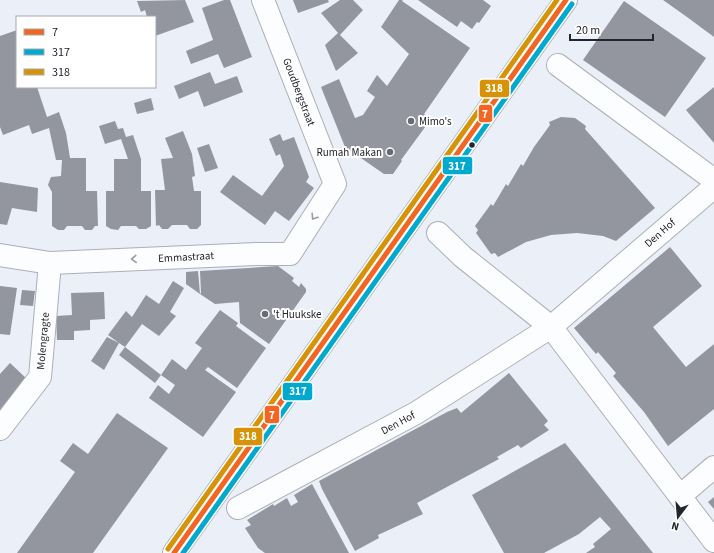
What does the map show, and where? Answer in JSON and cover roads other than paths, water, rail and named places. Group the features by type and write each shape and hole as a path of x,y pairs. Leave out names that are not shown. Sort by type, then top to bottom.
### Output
{"street":[{"name":"Goudbergstraat","path":"263,0 335,184"},
{"path":"174,553 566,0"},
{"path":"558,65 714,180"},
{"name":"Emmastraat","path":"0,255 50,263 257,254 290,254 335,184"},
{"name":"Den Hof","path":"238,508 416,413 551,327 714,187"},
{"path":"438,233 463,257 551,327 714,541"},
{"name":"Molengragte","path":"0,429 40,377 50,263"},
{"path":"680,496 714,467"}],"place":[{"name":"Mimo's","path":"411,121"},
{"name":"Rumah Makan","path":"390,152"},
{"name":"'t Huukske","path":"265,314"}]}
